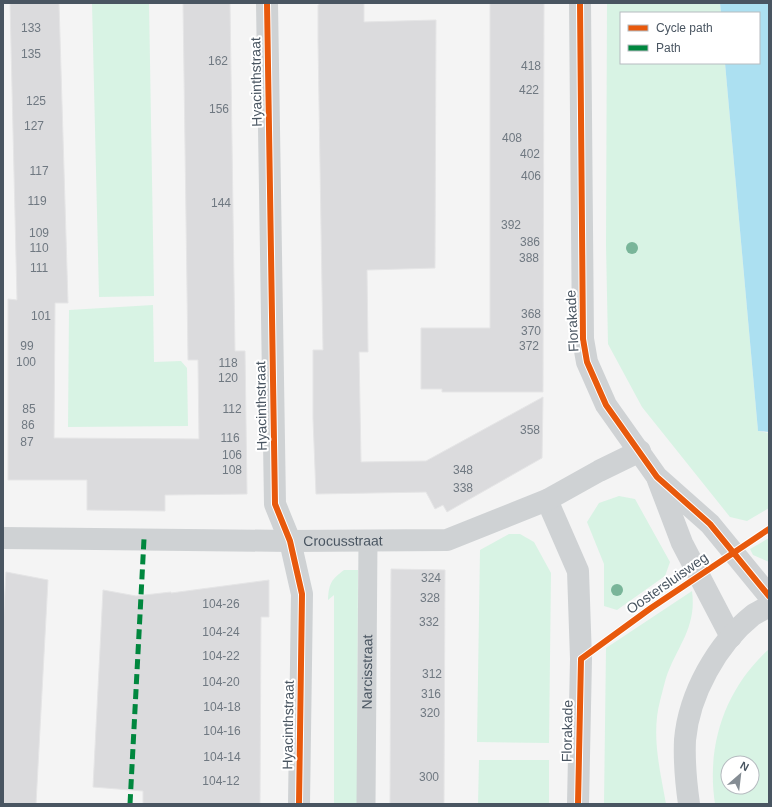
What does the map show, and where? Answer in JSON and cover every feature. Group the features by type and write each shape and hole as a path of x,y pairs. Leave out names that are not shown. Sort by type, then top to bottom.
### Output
{"street":[{"name":"Hyacinthstraat","path":"267,3 275,504 290,541 302,594 299,804"},
{"name":"Florakade","path":"580,3 583,339 587,362 606,405 657,477 682,543 731,637"},
{"name":"Crocusstraat","path":"3,538 290,541 447,540 547,500 599,471 640,451"},
{"name":"Florakade","path":"657,477 710,524 769,596"},
{"name":"Florakade","path":"547,500 578,571 581,659 578,804"},
{"path":"689,804 684,764 685,739 690,714 698,690 708,669 731,637 754,615 769,606"}],"lane":[{"name":"Narcisstraat","path":"366,804 368,540"}],"green space":[{"path":"92,3 149,3 154,296 99,297"},
{"path":"607,3 720,3 721,12 620,12 620,64 725,64 758,431 769,433 769,508 747,521 730,517 642,407 608,344 606,245"},
{"path":"153,305 154,362 181,361 187,368 188,426 68,427 69,310"},
{"path":"619,496 635,499 670,562 665,576 617,610 604,606 604,564 587,522 599,503"},
{"path":"509,534 520,534 534,542 551,573 549,743 477,742 480,550"},
{"path":"769,538 769,562 753,555 750,549"},
{"path":"344,570 358,570 357,804 334,804 334,595 328,600 332,582"},
{"path":"692,591 692,616 685,636 666,678 657,714 657,752 666,804 604,804 606,648"},
{"path":"769,649 769,804 715,804 713,761 717,740 722,719 730,700 741,682"},
{"path":"479,760 549,760 549,804 478,804"}],"water":[{"path":"720,3 769,3 769,432 758,431 725,64 760,64 760,12 721,12"}],"building":[{"path":"10,3 59,3 68,303 55,303 54,438 199,439 198,360 188,360 183,3 230,3 235,351 245,351 247,494 165,495 165,511 87,510 87,480 8,480 8,299 17,300"},
{"path":"319,3 364,3 364,22 436,20 435,268 367,270 368,352 359,352 361,462 426,461 543,397 542,458 447,512 443,505 435,509 426,492 316,494 313,418 313,350 323,350 318,41"},
{"path":"490,3 544,3 543,392 442,392 442,389 421,389 421,328 490,328"},
{"path":"391,569 445,570 444,804 390,804"},
{"path":"6,572 48,580 36,804 3,804 3,627"},
{"path":"269,580 269,617 261,617 260,804 143,804 143,791 93,787 103,590 136,596 171,593"}],"marked path":[{"path":"130,804 144,539"}],"cycle path":[{"path":"267,3 275,504 290,541 302,594 299,804"},
{"path":"580,3 583,339 587,362 606,405 657,477 710,524 769,596"},
{"name":"Oostersluisweg","path":"578,804 581,659 651,608 769,529"}]}
